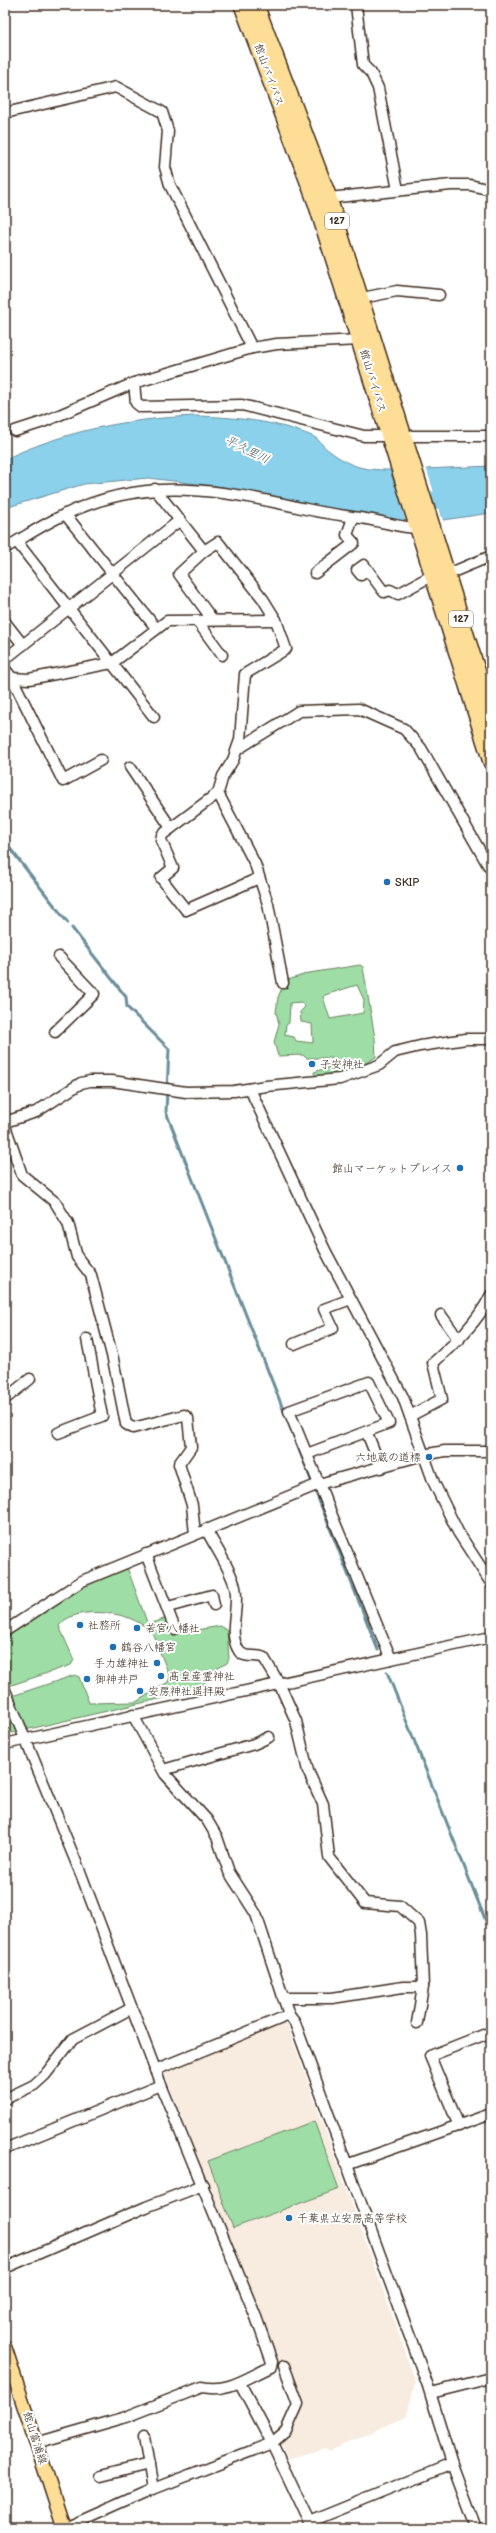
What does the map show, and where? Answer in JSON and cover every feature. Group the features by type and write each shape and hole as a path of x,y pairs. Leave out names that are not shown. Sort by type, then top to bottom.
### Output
{"highway":[{"name":"館山バイパス","path":"242,5 316,203 360,340 398,438"},
{"name":"館山バイパス","path":"256,5 330,198 362,298 398,438 440,575 491,762"},
{"name":"館山バイパス","path":"440,575 491,714"}],"main road":[{"name":"館山富浦線","path":"5,2348 65,2528"}],"street":[{"path":"356,5 363,65 371,72 378,88 398,190"},
{"path":"5,113 116,87 162,112 168,131 165,167 170,185 252,348"},
{"path":"330,198 451,185 470,185 491,190"},
{"path":"362,298 397,291 439,295"},
{"path":"14,431 43,422 134,383 252,348 277,344 360,340"},
{"path":"134,383 136,403 142,407 242,405 351,433 398,438 491,436"},
{"path":"5,548 65,514 107,499 155,489 195,489 245,495 353,518 425,525"},
{"path":"155,489 204,551"},
{"path":"65,514 156,628"},
{"path":"315,573 354,543 347,535 353,518"},
{"path":"5,659 180,520"},
{"path":"16,542 154,717"},
{"path":"212,619 179,574 204,551 218,542 263,599 276,620 286,649 245,674 238,749 222,776 218,794 255,864 268,904 283,983"},
{"path":"368,570 384,592 390,590 398,594 440,575 491,556"},
{"path":"12,678 30,679 112,663 167,621 198,622 212,619 276,620"},
{"path":"5,622 23,645"},
{"path":"198,622 222,655"},
{"path":"5,669 12,678 63,781 101,760"},
{"path":"238,749 299,711 359,709 404,729 421,748 488,865 491,864"},
{"path":"130,767 171,828"},
{"path":"218,794 162,835 161,840 173,868 161,878 186,910 259,878"},
{"path":"55,1032 94,994 59,957"},
{"path":"5,1122 18,1120 36,1112 81,1083 112,1081 202,1093 250,1089 266,1086 340,1079 379,1065 394,1052 420,1046 466,1039 491,1039"},
{"path":"250,1089 325,1250 410,1416 423,1455 458,1532 491,1583"},
{"path":"5,1126 22,1175 55,1202 68,1223 76,1257 91,1275 113,1359 126,1424 133,1428 184,1415 188,1418 191,1447 179,1464 192,1505 195,1534"},
{"path":"410,1416 442,1399 433,1363 459,1340 482,1314 491,1295"},
{"path":"294,1344 333,1328 324,1309 351,1299"},
{"path":"441,1315 459,1340"},
{"path":"58,1432 102,1416 87,1339"},
{"path":"5,1399 30,1379"},
{"path":"307,1454 389,1423 369,1382 289,1411 307,1454 316,1485 391,1659"},
{"path":"368,1432 381,1468"},
{"path":"5,1631 82,1582 206,1529 316,1485 423,1455 445,1451 491,1452"},
{"path":"206,1529 235,1586 237,1599 235,1637 238,1651 242,1654 264,1658 279,1683 296,1721 308,1771 323,1804 329,1856 365,1903 400,1906 419,1923 422,1935 423,1987 418,2023"},
{"path":"146,1554 176,1629"},
{"path":"168,1607 212,1595 214,1605"},
{"path":"5,1744 491,1637"},
{"path":"5,1690 81,1874 155,2070 203,2186 272,2362 271,2367 248,2377 240,2383 216,2390 202,2387 123,2418 36,2443"},
{"path":"133,1715 163,1770 207,1820 217,1837 229,1872 256,1914 289,2015 295,2023 431,2393 452,2464 476,2528"},
{"path":"163,1770 254,1744 269,1737"},
{"path":"283,1998 332,1998 403,1987 423,1987"},
{"path":"5,2099 34,2085 45,2075 73,2039 132,2008"},
{"path":"155,2070 289,2015"},
{"path":"460,2126 430,2056 491,2032"},
{"path":"5,2150 161,2085"},
{"path":"346,2165 491,2114"},
{"path":"5,2268 146,2207 203,2186"},
{"path":"65,2528 153,2489 272,2443 286,2431 298,2404 284,2366"},
{"path":"431,2393 491,2378"},
{"path":"240,2383 272,2443 310,2525 452,2464"},
{"path":"144,2437 153,2489"},
{"path":"100,2476 149,2464"}],"shaded area":[{"name":"千葉県立安房高等学校","path":"286,2021 416,2382 406,2417 330,2451 325,2448 288,2459 276,2431 293,2404 164,2072"}],"green space":[{"path":"360,965 363,967 375,1038 376,1057 347,1071 315,1078 314,1072 333,1066 331,1058 306,1058 303,1055 278,1056 274,1042 279,1024 276,1012 278,997 285,981 309,973","holes":["357,985 364,1000 363,1013 330,1019 323,997 325,995","301,1002 305,1007 300,1012 301,1022 312,1024 313,1043 296,1041 294,1037 285,1035 286,1025 289,1023 290,1003"]},
{"path":"124,1567 128,1570 147,1622 151,1623 167,1618 177,1633 221,1626 227,1631 229,1659 227,1663 208,1674 202,1689 25,1730 12,1696 75,1675 79,1677 89,1703 136,1702 168,1682 170,1677 151,1630 129,1618 102,1613 72,1616 59,1626 74,1660 71,1665 9,1686 5,1676 5,1634 83,1584"},
{"path":"5,1703 16,1732 5,1734"},
{"path":"314,2121 339,2189 233,2228 208,2161"}],"water":[{"path":"195,416 225,417 269,423 284,427 315,437 324,447 350,464 364,468 390,470 406,521 321,509 223,487 148,478 84,484 5,508 5,459 52,440 75,433 121,423"},
{"path":"491,466 491,513 443,520 426,469"}],"pier":[{"path":"426,467 443,522 441,520 424,469"},
{"path":"390,468 392,470 407,520 406,523"}],"waterway":[{"name":"平久里川","path":"376,492 417,499 491,504"},
{"path":"5,842 68,923"},
{"path":"72,928 126,997 127,1007 169,1049 166,1112 378,1650"},
{"path":"387,1672 491,1934"}],"place":[{"name":"SKIP","path":"387,882"},
{"name":"子安神社","path":"312,1064"},
{"name":"館山マーケットプレイス","path":"460,1168"},
{"name":"六地蔵の道標","path":"429,1457"},
{"name":"社務所","path":"80,1625"},
{"name":"若宮八幡社","path":"137,1628"},
{"name":"鶴谷八幡宮","path":"113,1647"},
{"name":"手力雄神社","path":"157,1663"},
{"name":"髙皇産霊神社","path":"161,1676"},
{"name":"御神井戸","path":"87,1679"},
{"name":"安房神社遥拝殿","path":"140,1691"},
{"name":"千葉県立安房高等学校","path":"289,2218"}]}
